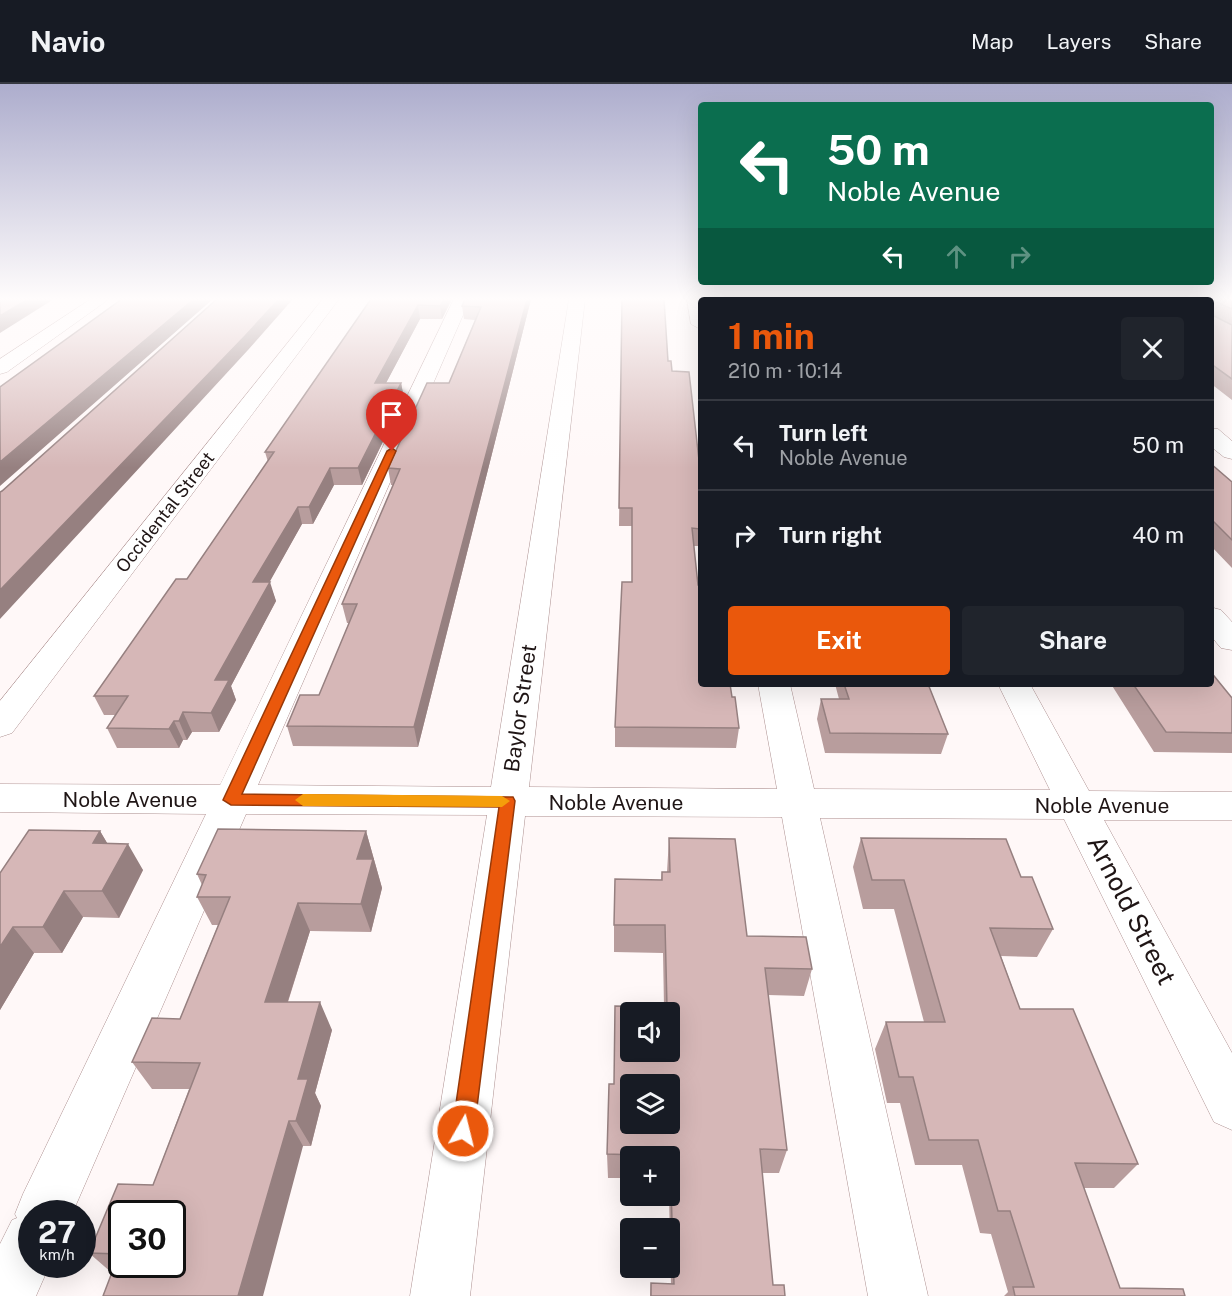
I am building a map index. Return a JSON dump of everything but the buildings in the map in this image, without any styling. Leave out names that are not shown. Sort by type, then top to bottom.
[{"type":"street","points":[[0,368],[18,356]]},
{"type":"street","name":"Occidental Street","points":[[0,725],[286,356]]},
{"type":"street","points":[[50,1200],[436,356]]},
{"type":"street","name":"Baylor Street","points":[[440,1296],[569,356]]},
{"type":"street","points":[[1214,437],[1232,452]]},
{"type":"street","points":[[1214,621],[1232,641]]},
{"type":"street","points":[[775,687],[898,1296]]},
{"type":"street","name":"Arnold Street","points":[[1016,687],[1232,1104]]},
{"type":"street","name":"Noble Avenue","points":[[0,798],[1232,806]]},
{"type":"street","points":[[6,1296],[18,1270]]},
{"type":"slow traffic","points":[[303,800],[502,801]]},
{"type":"route","points":[[392,451],[231,800],[508,801],[463,1131]]}]
